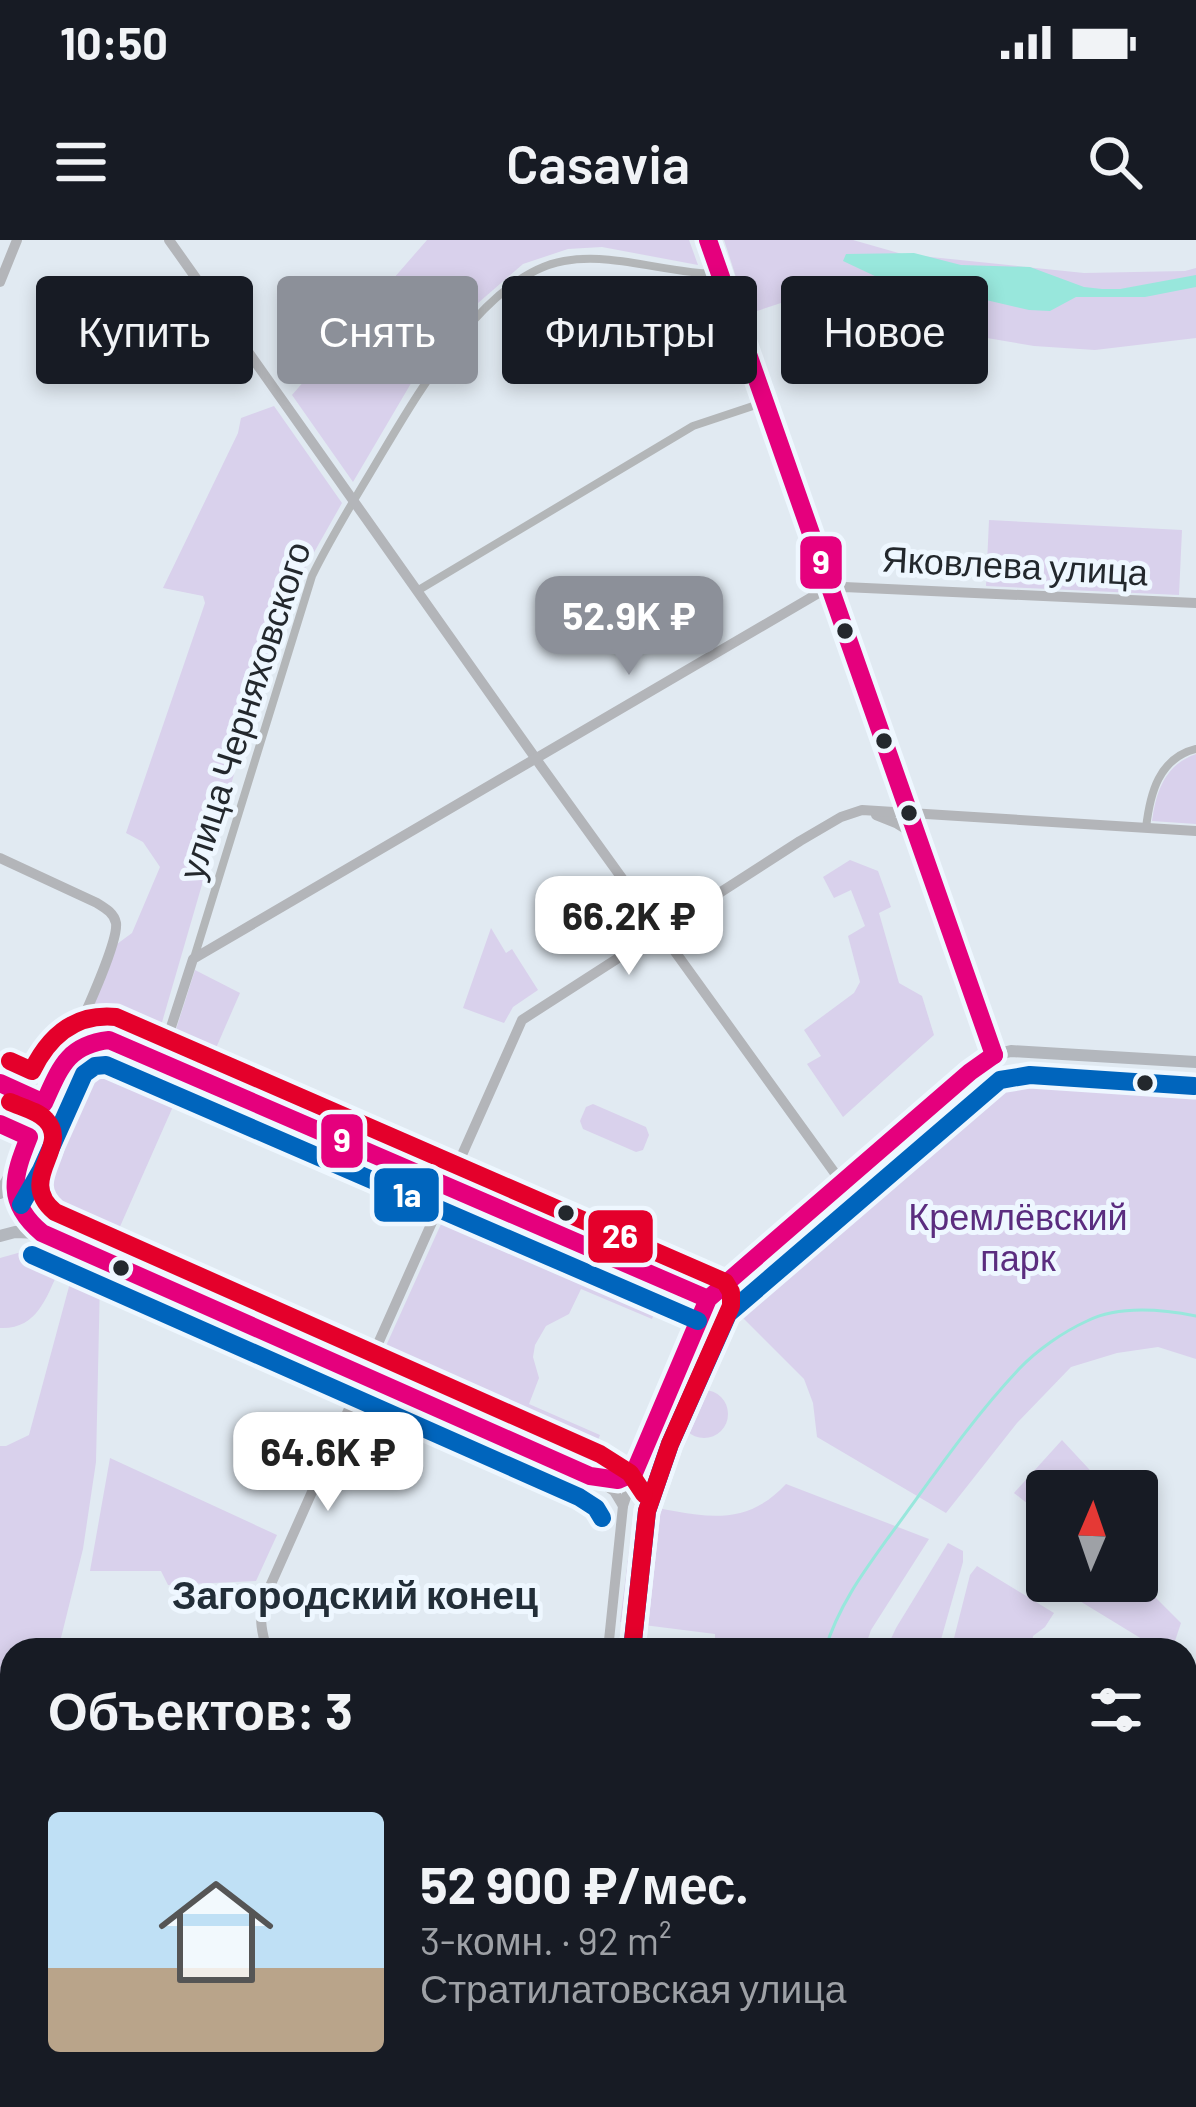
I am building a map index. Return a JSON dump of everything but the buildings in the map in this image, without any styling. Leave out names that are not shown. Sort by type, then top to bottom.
[{"type":"main road","points":[[708,240],[994,1055]]},
{"type":"main road","points":[[0,1193],[65,1058],[86,1043],[109,1040],[708,1299]]},
{"type":"main road","points":[[19,1160],[15,1200],[25,1220],[41,1233],[590,1476],[618,1480],[634,1473],[708,1299],[979,1064],[1011,1051],[1196,1063]]},
{"type":"main road","points":[[0,1236],[41,1233]]},
{"type":"street","points":[[0,282],[17,240]]},
{"type":"street","points":[[169,240],[842,1183]]},
{"type":"street","name":"улица Черняховского","points":[[160,1061],[311,576],[421,389],[488,307],[526,275],[553,263],[588,259],[720,274]]},
{"type":"street","points":[[417,591],[693,426],[765,402]]},
{"type":"street","points":[[193,959],[811,596],[831,589]]},
{"type":"street","name":"Яковлева улица","points":[[831,589],[1196,603]]},
{"type":"street","points":[[1146,828],[1160,775],[1177,756],[1196,748]]},
{"type":"street","points":[[862,810],[917,836]]},
{"type":"street","points":[[264,1638],[263,1602],[522,1020],[841,817],[862,810],[1196,831]]},
{"type":"street","points":[[0,857],[90,898],[116,924],[65,1058]]},
{"type":"street","points":[[88,1004],[91,1025],[109,1040]]},
{"type":"street","points":[[0,1083],[44,1103]]},
{"type":"street","points":[[0,1124],[29,1137]]},
{"type":"street","points":[[609,1638],[623,1506],[634,1473]]},
{"type":"street","points":[[590,1476],[614,1491],[623,1506]]},
{"type":"green space","points":[[427,240],[689,240],[698,265],[602,247],[568,249],[502,276],[502,282],[478,303],[478,276],[396,276]]},
{"type":"green space","points":[[724,240],[853,240],[902,254],[1084,273],[1196,268],[1196,338],[1095,350],[988,338],[988,276],[781,276],[781,303],[757,311],[757,276],[736,276]]},
{"type":"green space","points":[[302,384],[411,384],[353,482],[292,395]]},
{"type":"green space","points":[[274,406],[342,503],[282,609],[156,1043],[108,1025],[93,1007],[117,944],[132,933],[160,867],[143,842],[126,833],[205,603],[203,596],[163,588],[241,418]]},
{"type":"green space","points":[[989,520],[1182,530],[1179,595],[986,586]]},
{"type":"green space","points":[[1196,754],[1196,824],[1152,821],[1164,780]]},
{"type":"green space","points":[[850,860],[878,871],[891,907],[879,913],[899,983],[922,996],[934,1035],[843,1117],[807,1064],[821,1056],[804,1030],[854,993],[860,982],[848,936],[865,926],[851,890],[834,898],[823,877]]},
{"type":"green space","points":[[491,928],[506,953],[512,949],[538,990],[513,1007],[504,1023],[463,1008]]},
{"type":"green space","points":[[195,970],[240,993],[209,1064],[170,1048]]},
{"type":"green space","points":[[110,1045],[186,1077],[107,1256],[45,1227],[26,1204],[23,1188],[25,1168],[71,1060],[87,1049]]},
{"type":"green space","name":"Кремлёвский парк","points":[[1034,1067],[1196,1078],[1196,1359],[1158,1347],[1071,1367],[1017,1423],[946,1513],[817,1437],[804,1379],[730,1305],[733,1297],[973,1085],[991,1092],[1008,1091],[1023,1083]]},
{"type":"green space","points":[[593,1104],[646,1127],[649,1135],[643,1150],[636,1152],[583,1129],[580,1121],[586,1107]]},
{"type":"green space","points":[[451,1202],[662,1294],[652,1319],[581,1289],[569,1314],[546,1326],[535,1345],[539,1378],[529,1404],[600,1435],[589,1462],[376,1368]]},
{"type":"green space","points":[[25,1251],[62,1263],[33,1316],[0,1328],[0,1258]]},
{"type":"green space","points":[[74,1268],[100,1280],[96,1462],[83,1549],[61,1638],[0,1638],[0,1446],[29,1435]]},
{"type":"green space","points":[[704,1390],[721,1397],[728,1414],[721,1431],[704,1438],[687,1431],[680,1414],[687,1397]]},
{"type":"green space","points":[[1062,1440],[1090,1470],[1035,1470]]},
{"type":"green space","points":[[110,1458],[277,1535],[256,1581],[168,1585],[161,1571],[90,1571]]},
{"type":"green space","points":[[1026,1480],[1026,1502],[1014,1493]]},
{"type":"green space","points":[[786,1484],[929,1539],[868,1638],[715,1638],[715,1634],[620,1622],[635,1504],[715,1516],[752,1509]]},
{"type":"green space","points":[[948,1543],[963,1551],[941,1638],[891,1638]]},
{"type":"green space","points":[[977,1566],[1026,1596],[1026,1602],[1036,1602],[1054,1613],[1033,1638],[954,1638],[970,1575]]},
{"type":"green space","points":[[1158,1600],[1181,1623],[1176,1638],[1140,1638],[1081,1602]]},
{"type":"shaded area","points":[[914,253],[961,265],[1030,267],[1102,289],[1196,275],[1196,287],[1145,297],[1076,297],[1050,311],[1029,310],[988,300],[988,276],[875,276],[843,261],[846,254]]},
{"type":"waterway","points":[[829,1638],[869,1565],[967,1430],[1026,1362],[1078,1325],[1113,1312],[1196,1316]]},
{"type":"transit line","name":"9","points":[[708,240],[994,1055]]},
{"type":"transit line","name":"26","points":[[10,1061],[32,1071],[65,1029],[88,1019],[116,1017],[725,1282],[731,1306],[670,1444],[647,1511],[633,1638]]},
{"type":"transit line","name":"9","points":[[0,1083],[44,1103],[74,1053],[109,1040],[708,1299]]},
{"type":"transit line","name":"9","points":[[0,1124],[29,1137],[16,1177],[17,1200],[42,1233],[590,1476],[618,1480],[634,1473],[708,1299],[994,1055]]},
{"type":"transit line","name":"1a","points":[[21,1205],[84,1074],[106,1065],[698,1321]]},
{"type":"transit line","name":"1a","points":[[633,1638],[647,1511],[670,1444],[728,1314],[1000,1080],[1030,1075],[1194,1086]]},
{"type":"transit line","name":"26","points":[[10,1102],[39,1114],[52,1130],[40,1188],[55,1212],[600,1454],[630,1473],[644,1494]]},
{"type":"transit line","name":"1a","points":[[32,1255],[579,1497],[602,1518]]},
{"type":"district","name":"Загородский конец","points":[[355,1593]]}]
